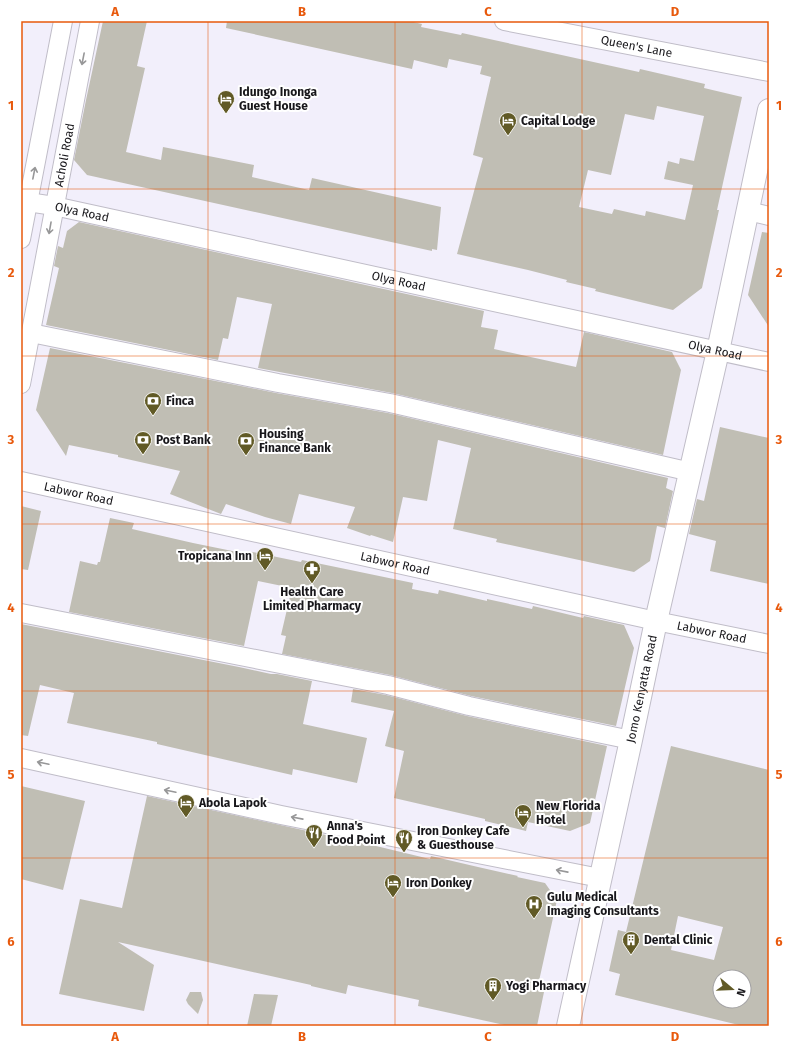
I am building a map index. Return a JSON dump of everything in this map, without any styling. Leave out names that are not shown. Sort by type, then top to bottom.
[{"type":"main road","name":"Jomo Kenyatta Road","points":[[568,1026],[656,621],[718,352],[769,110]]},
{"type":"street","points":[[21,238],[63,21]]},
{"type":"street","name":"Acholi Road","points":[[21,384],[90,21]]},
{"type":"street","name":"Queen's Lane","points":[[504,21],[769,72]]},
{"type":"street","name":"Olya Road","points":[[28,202],[54,206],[769,362]]},
{"type":"street","points":[[748,211],[769,216]]},
{"type":"street","points":[[31,333],[278,383],[390,403],[691,472]]},
{"type":"street","name":"Labwor Road","points":[[21,480],[656,621],[769,644]]},
{"type":"street","points":[[21,612],[388,685],[469,706],[631,740]]},
{"type":"street","points":[[21,758],[281,815],[600,878]]},
{"type":"building","points":[[103,21],[147,21],[137,66],[145,68],[126,152],[161,160],[163,147],[254,165],[252,177],[309,190],[312,178],[441,207],[437,250],[432,249],[432,251],[87,175],[74,160]]},
{"type":"building","points":[[227,21],[409,21],[422,24],[421,27],[461,35],[462,33],[639,72],[640,69],[705,84],[704,88],[742,97],[717,210],[719,210],[702,288],[673,310],[595,291],[596,289],[566,282],[567,280],[457,254],[483,158],[473,155],[491,77],[480,74],[482,66],[449,59],[447,68],[414,60],[412,69],[226,28]],"holes":[[[657,106],[704,116],[694,161],[680,158],[679,164],[668,161],[664,179],[693,185],[685,220],[646,211],[645,216],[614,209],[612,214],[579,207],[588,170],[611,175],[625,114],[654,120]]]},
{"type":"building","points":[[79,222],[484,311],[481,327],[498,330],[494,349],[576,367],[584,332],[672,352],[681,370],[663,455],[392,393],[258,368],[272,304],[237,297],[228,339],[223,338],[218,360],[46,325],[59,268],[54,266],[58,246],[63,248],[67,231]]},
{"type":"building","points":[[762,232],[769,233],[769,327],[748,295]]},
{"type":"building","points":[[50,348],[276,393],[388,413],[668,478],[666,488],[673,491],[665,528],[657,526],[650,561],[634,572],[496,542],[497,539],[453,529],[471,448],[438,440],[427,501],[403,497],[393,542],[347,528],[355,507],[299,494],[291,524],[226,504],[221,514],[170,494],[180,471],[118,457],[118,455],[69,445],[66,456],[36,410]]},
{"type":"building","points":[[720,427],[769,438],[769,584],[710,571],[716,541],[689,534],[697,499],[704,501]]},
{"type":"building","points":[[21,506],[41,511],[28,570],[21,569]]},
{"type":"building","points":[[110,518],[134,523],[132,529],[193,543],[247,554],[248,551],[301,562],[302,560],[413,583],[412,589],[438,594],[439,590],[487,601],[487,599],[532,609],[533,606],[583,618],[584,616],[624,625],[634,648],[616,726],[471,696],[390,675],[282,654],[286,636],[281,635],[292,588],[258,581],[244,646],[69,612],[80,561],[97,565],[98,562],[100,562]]},
{"type":"building","points":[[21,624],[312,681],[303,724],[367,738],[357,783],[293,769],[292,775],[157,744],[157,742],[67,723],[74,693],[40,685],[28,736],[21,735]]},
{"type":"building","points":[[353,689],[386,695],[467,716],[607,746],[590,823],[570,831],[528,822],[526,831],[485,821],[485,819],[394,798],[404,751],[385,746],[394,711],[351,702]]},
{"type":"building","points":[[671,746],[769,770],[769,1026],[743,1026],[615,995],[620,974],[609,971],[618,930],[626,932]],"holes":[[[678,916],[723,927],[714,960],[671,950]]]},
{"type":"building","points":[[21,786],[85,801],[63,890],[21,879]]},
{"type":"building","points":[[147,796],[430,859],[431,856],[545,883],[557,900],[537,990],[544,992],[537,1026],[509,1026],[418,1006],[419,1000],[348,985],[346,994],[118,942],[154,965],[144,1011],[59,994],[80,899],[122,908]]},
{"type":"building","points":[[190,992],[201,992],[203,1000],[198,1014],[186,1000]]},
{"type":"building","points":[[254,994],[278,995],[271,1026],[247,1026]]},
{"type":"place","name":"Idungo Inonga Guest House","points":[[226,114]]},
{"type":"place","name":"Capital Lodge","points":[[508,136]]},
{"type":"place","name":"Finca","points":[[153,416]]},
{"type":"place","name":"Post Bank","points":[[143,455]]},
{"type":"place","name":"Housing Finance Bank","points":[[246,456]]},
{"type":"place","name":"Tropicana Inn","points":[[265,571]]},
{"type":"place","name":"Health Care Limited Pharmacy","points":[[312,584]]},
{"type":"place","name":"Abola Lapok","points":[[186,818]]},
{"type":"place","name":"New Florida Hotel","points":[[523,828]]},
{"type":"place","name":"Anna's Food Point","points":[[314,848]]},
{"type":"place","name":"Iron Donkey Cafe & Guesthouse","points":[[404,853]]},
{"type":"place","name":"Iron Donkey","points":[[393,898]]},
{"type":"place","name":"Gulu Medical Imaging Consultants","points":[[534,919]]},
{"type":"place","name":"Dental Clinic","points":[[631,955]]},
{"type":"place","name":"Yogi Pharmacy","points":[[493,1001]]}]
